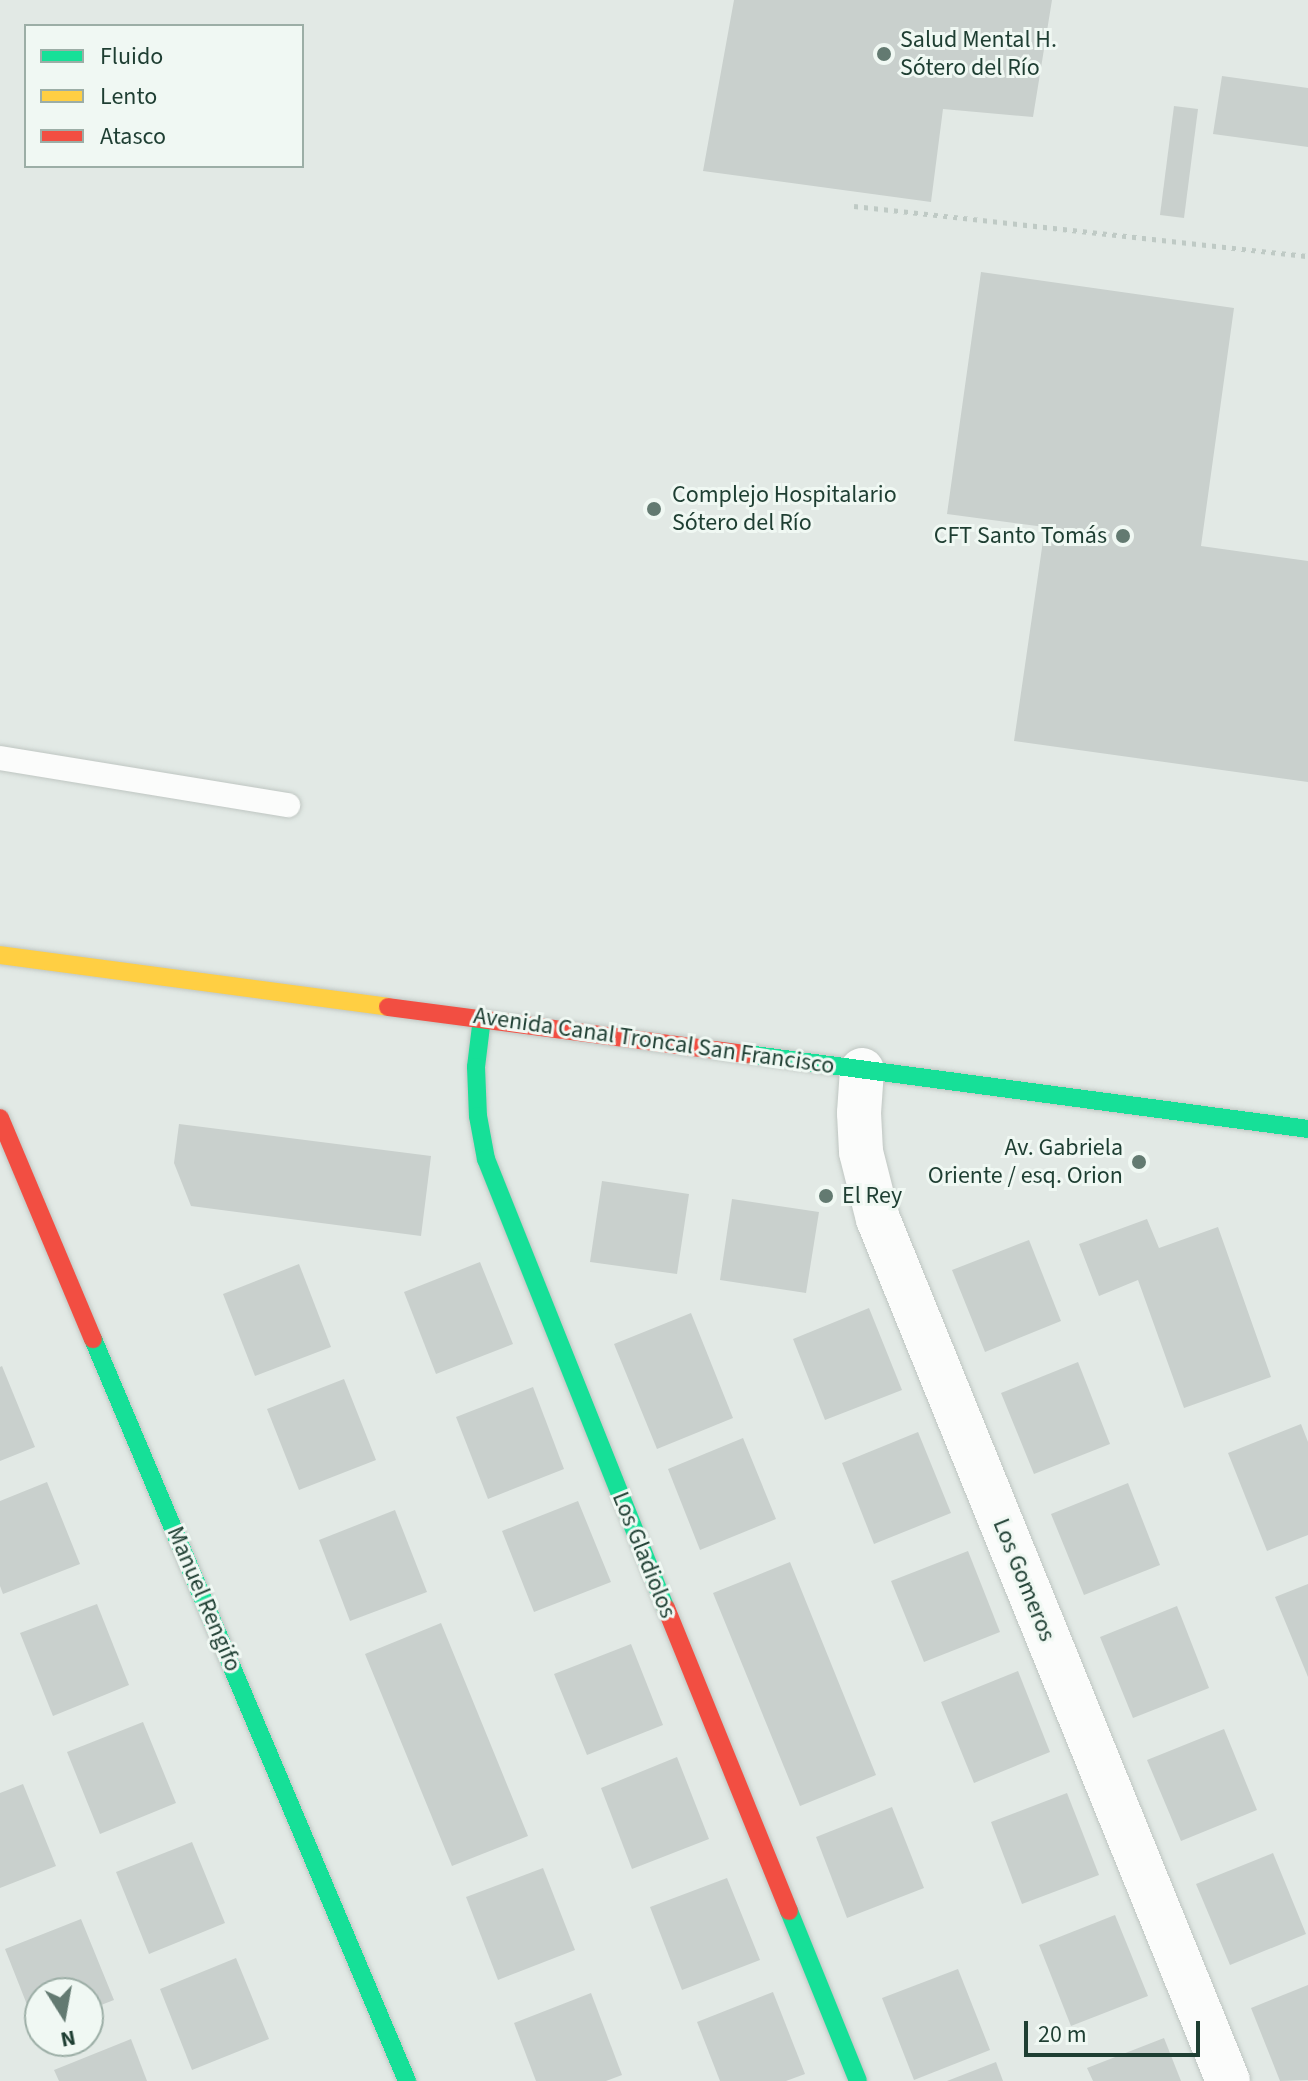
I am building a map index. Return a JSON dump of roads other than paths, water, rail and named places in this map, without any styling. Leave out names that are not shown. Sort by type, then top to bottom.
[{"type":"street","name":"Avenida Canal Troncal San Francisco","points":[[0,955],[1308,1129]]},
{"type":"street","name":"Los Gladiolos","points":[[482,1018],[476,1067],[478,1116],[486,1159],[500,1200],[858,2081]]},
{"type":"street","name":"Los Gomeros","points":[[862,1070],[859,1113],[861,1152],[878,1219],[1228,2081]]},
{"type":"street","name":"Manuel Rengifo","points":[[0,1118],[407,2081]]},
{"type":"lane","points":[[0,758],[288,805]]},
{"type":"place","name":"Salud Mental H. Sótero del Río","points":[[884,54]]},
{"type":"place","name":"Complejo Hospitalario Sótero del Río","points":[[654,509]]},
{"type":"place","name":"CFT Santo Tomás","points":[[1123,536]]},
{"type":"place","name":"Av. Gabriela Oriente / esq. Orion","points":[[1139,1162]]},
{"type":"place","name":"El Rey","points":[[826,1196]]}]
